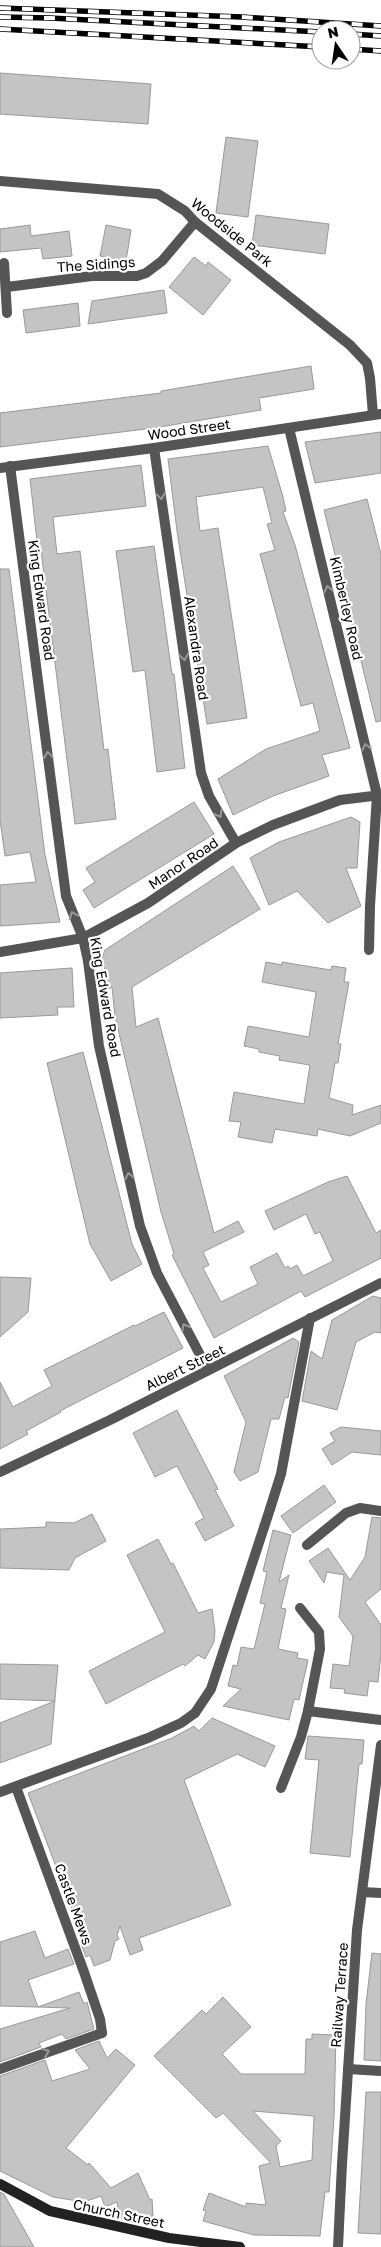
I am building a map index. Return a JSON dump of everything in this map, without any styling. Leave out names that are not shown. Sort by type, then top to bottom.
[{"type":"main road","name":"Church Street","points":[[0,2184],[40,2207],[59,2214],[169,2238],[240,2247]]},
{"type":"street","name":"Woodside Park","points":[[0,181],[158,194],[185,211],[194,222],[350,345],[367,363],[377,415]]},
{"type":"street","name":"The Sidings","points":[[7,287],[92,276],[137,276],[146,273],[162,261],[194,222]]},
{"type":"street","points":[[4,263],[7,287],[7,313]]},
{"type":"street","name":"Wood Street","points":[[5,467],[154,448],[377,415]]},
{"type":"street","name":"Kimberley Road","points":[[289,428],[379,795],[370,906],[369,950]]},
{"type":"street","name":"Alexandra Road","points":[[154,448],[201,773],[209,796],[236,844]]},
{"type":"street","name":"King Edward Road","points":[[5,467],[66,896],[82,938],[88,961],[99,1046],[140,1226],[157,1273],[208,1370]]},
{"type":"street","name":"Manor Road","points":[[0,952],[82,938],[148,903],[236,844],[273,825],[331,803],[379,795]]},
{"type":"street","name":"Albert Street","points":[[0,1472],[381,1283]]},
{"type":"street","points":[[0,1792],[148,1738],[181,1723],[195,1713],[211,1688],[281,1474],[310,1318]]},
{"type":"street","points":[[307,1544],[346,1513],[360,1508],[381,1511]]},
{"type":"street","points":[[281,1788],[301,1737],[320,1649],[319,1632],[300,1608]]},
{"type":"street","points":[[308,1711],[381,1720]]},
{"type":"street","name":"Railway Terrace","points":[[338,2247],[348,2068],[362,1892],[381,1746]]},
{"type":"street","name":"Castle Mews","points":[[0,2069],[102,2032],[100,2018],[16,1786]]},
{"type":"street","points":[[362,1892],[381,1893]]},
{"type":"street","points":[[348,2068],[381,2071]]},
{"type":"building","points":[[0,73],[151,84],[148,124],[0,114]]},
{"type":"building","points":[[226,137],[258,141],[248,217],[216,213]]},
{"type":"building","points":[[256,215],[329,224],[325,254],[252,245]]},
{"type":"building","points":[[30,225],[31,236],[69,231],[72,256],[43,259],[41,248],[0,252],[0,229]]},
{"type":"building","points":[[106,225],[131,230],[126,261],[100,256]]},
{"type":"building","points":[[194,257],[206,266],[208,262],[231,280],[203,315],[169,287]]},
{"type":"building","points":[[164,290],[167,313],[88,324],[92,301]]},
{"type":"building","points":[[78,303],[80,326],[26,333],[23,310]]},
{"type":"building","points":[[311,366],[314,389],[259,398],[261,410],[154,428],[0,447],[0,413],[161,393],[161,391]]},
{"type":"building","points":[[381,432],[381,473],[315,483],[305,442]]},
{"type":"building","points":[[268,446],[283,497],[286,511],[283,512],[295,545],[350,748],[322,755],[329,776],[273,796],[233,815],[218,779],[266,749],[320,731],[313,703],[301,706],[260,554],[275,550],[267,524],[272,523],[263,487],[196,497],[200,531],[218,528],[247,718],[207,724],[177,531],[168,459]]},
{"type":"building","points":[[141,465],[146,506],[53,517],[57,554],[80,551],[104,750],[108,749],[116,819],[75,824],[41,550],[38,550],[30,479]]},
{"type":"building","points":[[367,499],[381,554],[381,721],[376,722],[324,510]]},
{"type":"building","points":[[154,546],[172,674],[174,674],[185,768],[157,772],[145,670],[133,672],[116,551]]},
{"type":"building","points":[[0,569],[9,569],[45,855],[60,922],[0,926],[0,885],[36,882],[30,852],[5,856],[0,820]]},
{"type":"building","points":[[194,802],[214,834],[94,908],[83,890],[95,882],[86,868]]},
{"type":"building","points":[[351,817],[360,822],[357,868],[346,868],[361,906],[328,923],[297,891],[269,905],[250,858],[279,842]]},
{"type":"building","points":[[233,866],[260,909],[132,987],[136,1027],[158,1018],[214,1233],[238,1221],[244,1232],[203,1252],[209,1265],[203,1268],[221,1302],[258,1284],[250,1267],[277,1253],[285,1268],[288,1266],[290,1269],[297,1265],[303,1276],[333,1261],[320,1232],[315,1234],[306,1214],[274,1230],[265,1211],[328,1182],[347,1176],[376,1233],[381,1230],[381,1258],[305,1297],[301,1291],[214,1338],[172,1255],[174,1254],[161,1212],[115,1016],[112,987],[109,989],[102,958],[105,950]]},
{"type":"building","points":[[266,962],[282,965],[282,962],[331,970],[332,966],[346,968],[344,982],[349,982],[338,1044],[341,1044],[338,1063],[335,1063],[329,1098],[353,1105],[352,1115],[381,1105],[381,1123],[350,1136],[318,1129],[317,1136],[275,1129],[272,1143],[238,1137],[241,1122],[229,1121],[234,1092],[304,1104],[310,1065],[279,1060],[280,1056],[259,1052],[259,1049],[244,1046],[248,1026],[309,1037],[316,992],[262,982]]},
{"type":"building","points":[[72,968],[74,1007],[57,1007],[58,1015],[0,1018],[0,973]]},
{"type":"building","points":[[83,1052],[132,1244],[142,1264],[111,1281],[90,1244],[47,1063]]},
{"type":"building","points":[[0,1277],[31,1278],[28,1312],[0,1337]]},
{"type":"building","points":[[373,1296],[381,1298],[381,1333],[375,1332],[356,1342],[337,1410],[302,1401],[311,1351],[322,1359],[332,1320]]},
{"type":"building","points":[[164,1312],[183,1348],[60,1411],[26,1431],[28,1434],[0,1449],[0,1382],[13,1407],[52,1386],[44,1370]]},
{"type":"building","points":[[293,1338],[299,1342],[288,1398],[285,1397],[279,1419],[271,1419],[258,1472],[240,1481],[234,1472],[246,1422],[224,1376]]},
{"type":"building","points":[[177,1410],[218,1489],[215,1490],[234,1526],[205,1541],[195,1523],[204,1518],[177,1466],[155,1477],[133,1433]]},
{"type":"building","points":[[341,1427],[381,1431],[381,1455],[352,1452],[332,1465],[322,1449],[335,1441],[330,1433]]},
{"type":"building","points":[[324,1485],[336,1502],[293,1533],[281,1516]]},
{"type":"building","points":[[92,1514],[106,1541],[75,1558],[69,1570],[0,1568],[0,1529],[46,1527],[46,1522],[74,1523]]},
{"type":"building","points":[[372,1517],[381,1518],[381,1589],[365,1602],[381,1625],[381,1654],[378,1682],[369,1681],[367,1696],[344,1693],[345,1689],[330,1688],[333,1664],[349,1666],[353,1636],[339,1617],[344,1575],[327,1572],[324,1583],[309,1561],[328,1548],[350,1580],[365,1557]]},
{"type":"building","points":[[273,1530],[291,1535],[279,1582],[289,1575],[281,1608],[286,1609],[278,1649],[298,1653],[297,1658],[308,1660],[299,1700],[294,1699],[289,1720],[223,1706],[241,1689],[228,1686],[233,1665],[237,1666],[241,1647],[254,1649],[265,1604],[260,1603],[267,1572],[263,1571]]},
{"type":"building","points":[[158,1539],[171,1564],[173,1563],[198,1613],[212,1609],[215,1631],[214,1642],[205,1659],[198,1655],[185,1666],[183,1664],[106,1704],[89,1671],[165,1632],[127,1555]]},
{"type":"building","points":[[0,1664],[58,1665],[55,1701],[0,1699]]},
{"type":"building","points":[[55,1701],[51,1744],[0,1763],[0,1723]]},
{"type":"building","points":[[212,1718],[275,1746],[265,1767],[237,1754],[184,1780],[231,1905],[139,1938],[143,1950],[130,1955],[120,1926],[117,1935],[119,1939],[115,1941],[110,1960],[94,1966],[90,1955],[86,1957],[81,1944],[85,1943],[28,1793],[172,1738],[194,1726],[199,1731]]},
{"type":"building","points":[[308,1736],[364,1740],[362,1764],[359,1764],[350,1857],[310,1853],[319,1760],[305,1759]]},
{"type":"building","points":[[35,1931],[45,1958],[68,1949],[74,1964],[28,1980],[38,2007],[0,2006],[0,1942]]},
{"type":"building","points":[[372,1953],[381,1954],[381,2061],[364,2060],[366,2004]]},
{"type":"building","points":[[79,1992],[84,2004],[87,2002],[94,2029],[66,2039],[62,2034],[39,2043],[41,2047],[0,2062],[0,2029],[70,2008],[38,2007]]},
{"type":"building","points":[[223,1997],[251,2027],[222,2054],[241,2074],[305,2074],[306,2039],[312,2039],[312,2034],[336,2035],[334,2117],[329,2192],[325,2192],[320,2236],[254,2235],[203,2221],[206,2211],[203,2210],[209,2193],[246,2207],[246,2203],[266,2205],[259,2166],[271,2163],[223,2113],[216,2118],[154,2056],[202,2010],[206,2014]],"holes":[[[253,2111],[314,2116],[312,2160],[280,2167],[276,2146],[281,2141]]]},
{"type":"building","points":[[99,2041],[107,2058],[116,2049],[135,2065],[66,2148],[88,2165],[89,2163],[111,2188],[138,2173],[150,2200],[152,2199],[153,2216],[119,2218],[117,2202],[105,2207],[101,2196],[84,2202],[53,2197],[0,2171],[0,2076],[45,2060],[52,2081],[90,2069],[75,2050]]},
{"type":"building","points":[[366,2092],[381,2092],[381,2234],[358,2233]]},
{"type":"building","points":[[0,2192],[4,2194],[34,2247],[0,2247]]},
{"type":"railway","points":[[0,8],[242,17],[381,26]]},
{"type":"railway","points":[[0,17],[311,31]]},
{"type":"railway","points":[[0,29],[311,46]]},
{"type":"railway","points":[[361,35],[381,36]]},
{"type":"railway","points":[[361,50],[381,51]]}]
